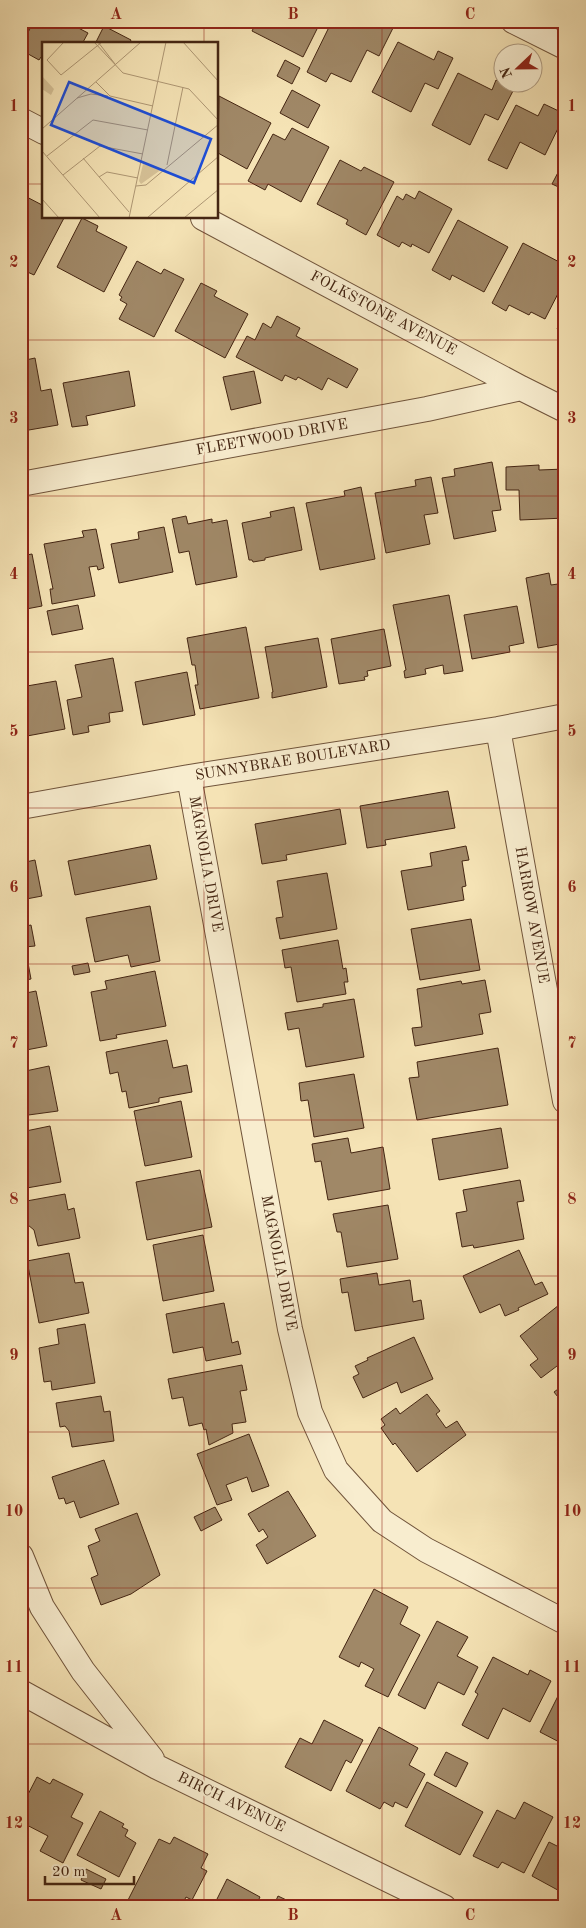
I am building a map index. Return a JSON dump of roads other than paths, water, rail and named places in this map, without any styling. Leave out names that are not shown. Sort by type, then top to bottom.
[{"type":"street","points":[[514,21],[565,47]]},
{"type":"street","points":[[21,120],[42,131]]},
{"type":"street","name":"FOLKSTONE AVENUE","points":[[205,219],[565,410]]},
{"type":"street","name":"FLEETWOOD DRIVE","points":[[21,484],[427,409],[521,388]]},
{"type":"street","name":"SUNNYBRAE BOULEVARD","points":[[21,807],[190,777],[498,729],[565,716]]},
{"type":"street","name":"HARROW AVENUE","points":[[498,729],[565,1101]]},
{"type":"street","name":"MAGNOLIA DRIVE","points":[[190,777],[290,1330],[310,1412],[336,1470],[382,1520],[426,1550],[565,1622]]},
{"type":"street","points":[[21,1556],[42,1607],[82,1671],[157,1767]]},
{"type":"street","name":"BIRCH AVENUE","points":[[21,1692],[157,1767],[444,1907]]}]
